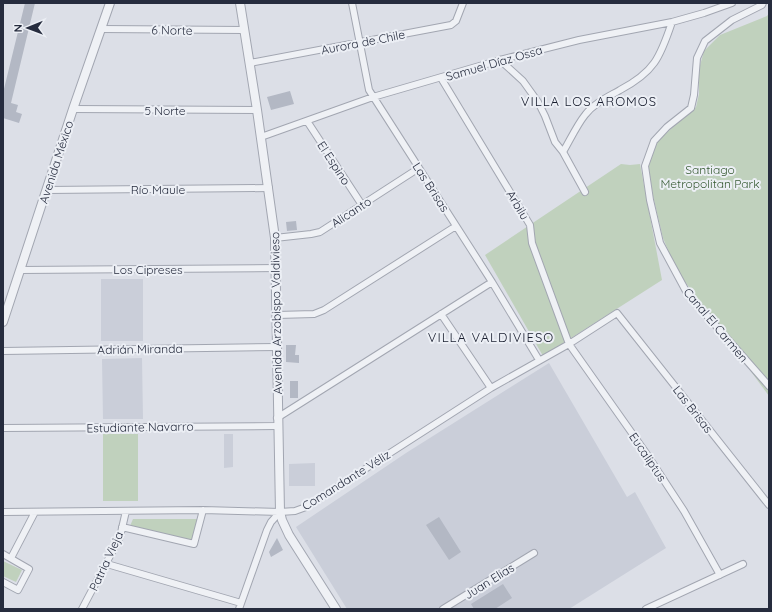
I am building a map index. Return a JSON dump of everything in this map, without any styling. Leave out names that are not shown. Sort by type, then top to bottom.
[{"type":"street","name":"Avenida México","points":[[3,322],[110,3]]},
{"type":"street","name":"Avenida Arzobispo Valdivieso","points":[[240,3],[269,188],[275,238],[278,347],[277,422],[280,512],[289,535],[336,609]]},
{"type":"street","name":"Las Brisas","points":[[352,3],[368,90],[492,282],[539,360]]},
{"type":"street","name":"Aurora de Chile","points":[[250,63],[452,24],[457,19],[462,3]]},
{"type":"street","name":"Samuel Díaz Ossa","points":[[261,137],[373,97],[500,60],[579,40],[672,22],[732,3]]},
{"type":"street","name":"Canal El Carmen","points":[[763,3],[762,5],[732,20],[705,41],[697,58],[694,95],[691,108],[667,127],[654,141],[645,166],[650,200],[660,243],[687,293],[769,386]]},
{"type":"street","points":[[563,152],[585,114],[599,101],[639,80],[649,71],[659,56],[672,22]]},
{"type":"street","name":"6 Norte","points":[[101,29],[244,30]]},
{"type":"street","points":[[500,60],[523,81],[538,102],[555,142],[563,152],[585,192]]},
{"type":"street","name":"Arbilu","points":[[441,78],[530,225],[532,242],[568,344]]},
{"type":"street","name":"5 Norte","points":[[73,110],[257,110]]},
{"type":"street","name":"El Espino","points":[[307,121],[362,205]]},
{"type":"street","name":"Alicanto","points":[[275,238],[320,232],[419,168]]},
{"type":"street","name":"Río Maule","points":[[47,190],[269,188]]},
{"type":"street","points":[[277,315],[314,314],[324,310],[456,226]]},
{"type":"street","name":"Los Cipreses","points":[[20,270],[276,268]]},
{"type":"street","points":[[277,422],[492,282]]},
{"type":"street","name":"Las Brisas","points":[[617,313],[769,505]]},
{"type":"street","name":"Comandante Véliz","points":[[3,512],[203,510],[295,511],[306,507],[491,388],[568,344],[617,313]]},
{"type":"street","points":[[441,314],[491,388]]},
{"type":"street","name":"Eucaliptus","points":[[568,344],[646,453],[684,511],[720,575]]},
{"type":"street","name":"Adrián Miranda","points":[[3,350],[278,347]]},
{"type":"street","name":"Estudiante Navarro","points":[[3,428],[277,422]]},
{"type":"street","points":[[122,527],[194,544],[203,510]]},
{"type":"street","name":"Patria Vieja","points":[[84,609],[120,537],[126,511]]},
{"type":"street","points":[[11,558],[35,512]]},
{"type":"street","points":[[107,564],[240,606],[267,530],[271,522],[280,512]]},
{"type":"street","name":"Juan Elias","points":[[444,609],[534,553]]},
{"type":"street","points":[[3,554],[29,569],[18,590],[3,582]]},
{"type":"street","points":[[646,609],[743,564]]},
{"type":"shaded area","points":[[101,279],[143,279],[143,341],[101,341]]},
{"type":"shaded area","points":[[142,358],[143,419],[103,419],[102,359]]},
{"type":"shaded area","points":[[549,363],[627,497],[635,492],[666,548],[569,609],[347,609],[296,527],[406,453]]},
{"type":"shaded area","points":[[224,434],[233,434],[233,467],[224,468]]},
{"type":"shaded area","points":[[315,463],[315,486],[289,486],[289,464]]},
{"type":"green space","name":"Santiago Metropolitan Park","points":[[769,13],[769,396],[680,275],[672,260],[663,238],[653,196],[648,164],[656,142],[696,107],[699,94],[699,69],[704,51],[720,35],[767,16]]},
{"type":"green space","points":[[621,164],[640,164],[662,280],[543,356],[485,255]]},
{"type":"green space","points":[[103,434],[138,434],[138,501],[103,501]]},
{"type":"green space","points":[[133,519],[199,519],[192,541],[130,526]]},
{"type":"green space","points":[[3,561],[22,570],[16,582],[3,576]]},
{"type":"building","points":[[25,3],[35,3],[11,103],[18,105],[16,112],[22,114],[19,123],[3,118],[3,93]]},
{"type":"building","points":[[290,91],[294,104],[271,110],[267,97]]},
{"type":"building","points":[[296,221],[297,230],[287,231],[286,222]]},
{"type":"building","points":[[286,345],[296,345],[295,355],[299,355],[299,363],[286,362]]},
{"type":"building","points":[[290,381],[298,381],[298,398],[290,398]]},
{"type":"building","points":[[439,517],[461,552],[449,560],[426,525]]},
{"type":"building","points":[[277,538],[283,550],[271,557],[269,552]]},
{"type":"building","points":[[503,584],[512,598],[495,609],[474,609],[471,604]]},
{"type":"district","name":"VILLA LOS AROMOS","points":[[589,101]]},
{"type":"district","name":"VILLA VALDIVIESO","points":[[491,337]]}]
